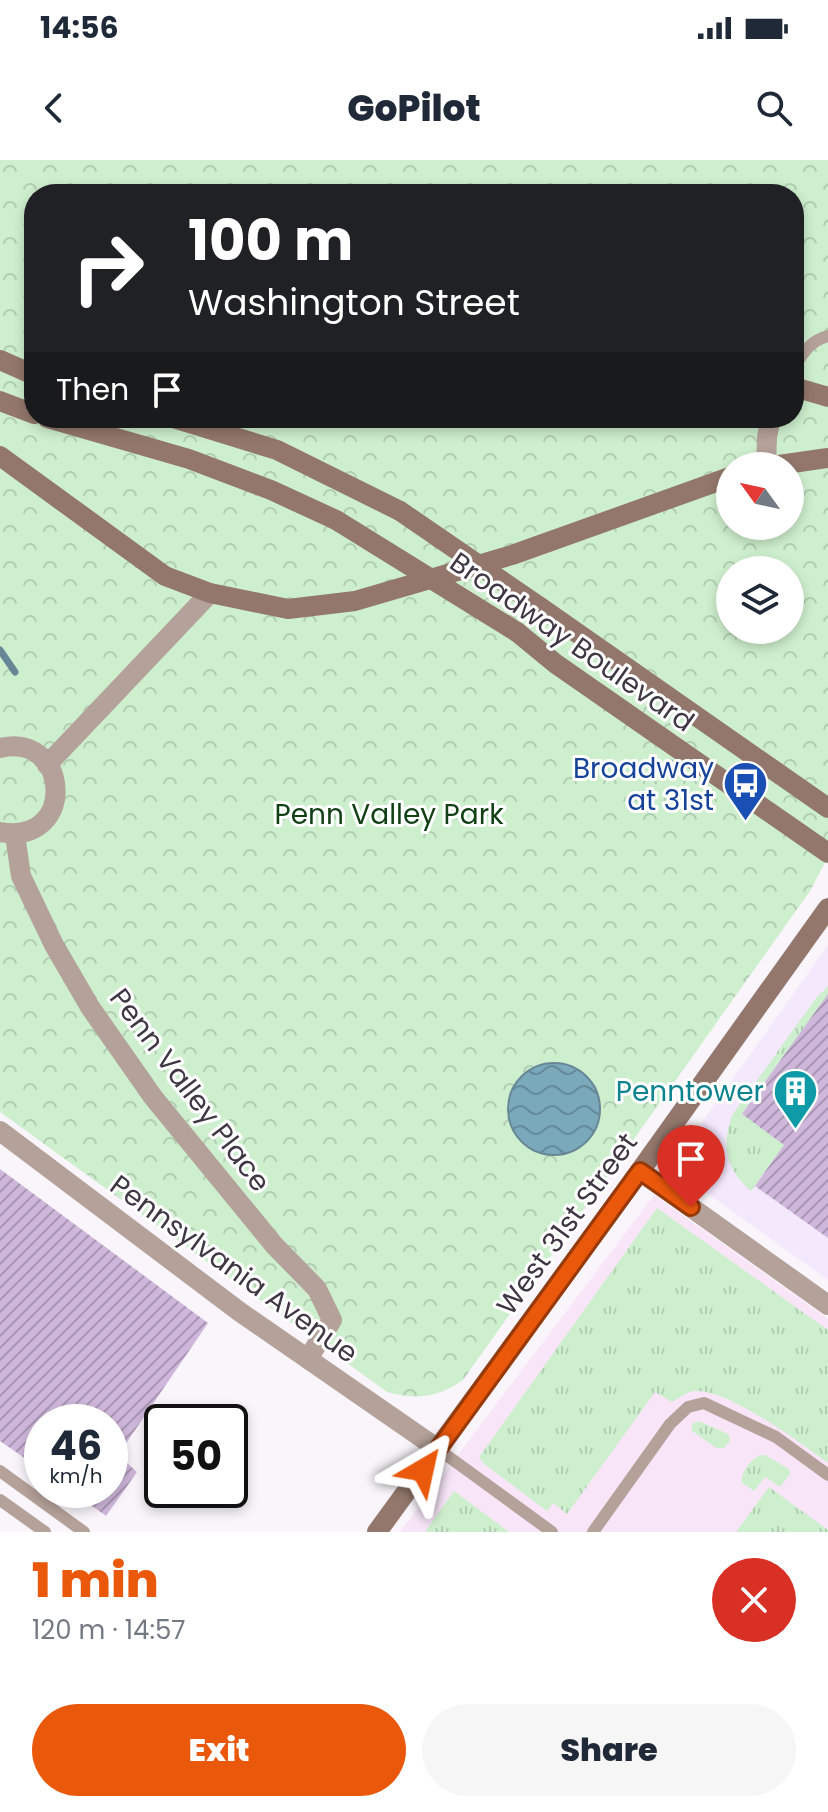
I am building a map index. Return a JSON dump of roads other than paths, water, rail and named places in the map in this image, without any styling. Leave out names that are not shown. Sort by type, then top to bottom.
[{"type":"main road","points":[[0,360],[24,371]]},
{"type":"main road","points":[[804,390],[828,397]]},
{"type":"main road","points":[[0,401],[24,410]]},
{"type":"main road","name":"Broadway Boulevard","points":[[82,428],[189,459],[271,490],[336,520],[517,632],[556,664],[828,853]]},
{"type":"main road","name":"Broadway Boulevard","points":[[206,428],[277,450],[400,511],[828,808]]},
{"type":"main road","points":[[0,456],[165,576],[210,593],[288,609],[355,601],[512,555],[716,482]]},
{"type":"main road","points":[[804,461],[828,458]]},
{"type":"main road","name":"West 31st Street","points":[[377,1532],[828,908]]},
{"type":"street","points":[[768,452],[769,428]]},
{"type":"street","points":[[47,765],[210,593]]},
{"type":"street","points":[[0,748],[23,746],[39,754],[54,774],[57,790],[53,807],[44,822],[29,832],[8,833]]},
{"type":"street","name":"Penn Valley Place","points":[[8,833],[21,876],[54,945],[90,1007],[153,1097],[274,1245],[317,1289],[332,1320],[308,1359]]},
{"type":"street","name":"Pennsylvania Avenue","points":[[0,1131],[240,1312],[438,1449]]},
{"type":"street","points":[[640,1171],[828,1305]]},
{"type":"lane","points":[[804,354],[817,339],[828,336]]},
{"type":"lane","points":[[593,1532],[670,1424],[688,1407],[704,1403],[776,1437],[828,1475]]},
{"type":"lane","points":[[438,1449],[552,1532]]},
{"type":"lane","points":[[0,1471],[84,1532]]},
{"type":"lane","points":[[0,1500],[45,1532]]},
{"type":"water","points":[[554,1063],[572,1067],[586,1077],[596,1091],[600,1109],[596,1127],[586,1141],[572,1151],[554,1155],[536,1151],[522,1141],[512,1127],[508,1109],[512,1091],[522,1077],[536,1067]]},
{"type":"waterway","points":[[0,650],[15,672]]},
{"type":"place","name":"Broadway at 31st","points":[[745,823]]},
{"type":"place","name":"Penntower","points":[[795,1130]]},
{"type":"park label","name":"Penn Valley Park","points":[[389,814]]}]
